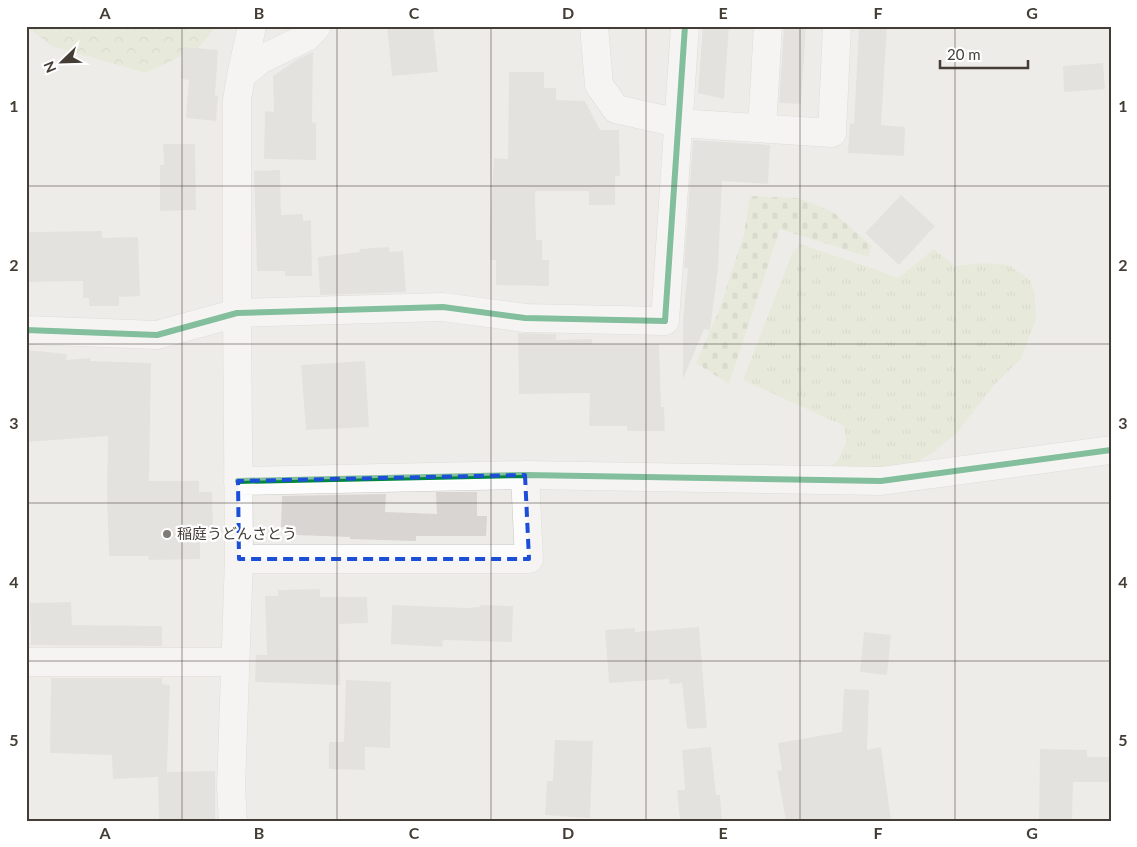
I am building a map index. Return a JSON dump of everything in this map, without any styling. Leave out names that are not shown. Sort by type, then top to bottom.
[{"type":"street","points":[[232,821],[231,787],[239,559],[237,100],[252,26]]},
{"type":"street","points":[[241,76],[260,60],[307,36],[317,26]]},
{"type":"street","points":[[594,26],[599,85],[616,109],[678,123],[832,133],[837,26]]},
{"type":"street","points":[[26,330],[156,335],[237,313],[444,307],[525,318],[665,321],[685,26]]},
{"type":"street","points":[[762,128],[768,26]]},
{"type":"street","points":[[238,481],[525,475],[882,481],[1111,450]]},
{"type":"street","points":[[239,559],[529,559],[525,475]]},
{"type":"street","points":[[26,662],[235,662]]},
{"type":"highlighted area","points":[[525,475],[529,559],[239,559],[238,481]]},
{"type":"green space","points":[[26,26],[217,26],[198,48],[146,73],[51,46]]},
{"type":"green space","points":[[750,196],[799,198],[833,212],[872,246],[868,257],[780,229],[729,384],[696,363],[718,313],[744,234]]},
{"type":"green space","points":[[800,244],[898,278],[934,249],[955,266],[983,263],[1009,265],[1030,280],[1035,293],[1036,320],[1021,359],[995,384],[956,434],[934,452],[911,466],[824,473],[837,461],[846,443],[844,426],[743,380],[792,253]]},
{"type":"building","points":[[387,26],[433,26],[438,72],[392,76]]},
{"type":"building","points":[[703,26],[729,26],[724,99],[698,93]]},
{"type":"building","points":[[784,26],[806,26],[801,104],[779,103]]},
{"type":"building","points":[[859,26],[887,26],[881,125],[905,127],[904,156],[848,153],[850,123],[854,124]]},
{"type":"building","points":[[183,47],[218,50],[215,96],[218,96],[216,121],[186,118],[189,80],[181,79]]},
{"type":"building","points":[[313,52],[312,122],[316,123],[316,160],[264,159],[265,111],[274,112],[273,76],[296,60]]},
{"type":"building","points":[[1103,63],[1105,89],[1064,92],[1063,66]]},
{"type":"building","points":[[509,72],[544,72],[544,88],[556,88],[556,100],[585,101],[600,130],[619,130],[620,176],[615,176],[615,205],[589,205],[589,191],[535,191],[536,240],[542,240],[542,260],[549,260],[549,286],[496,285],[496,260],[490,260],[494,158],[508,159]]},
{"type":"building","points":[[693,140],[770,145],[768,184],[722,181],[718,269],[710,330],[704,329],[683,379],[683,321],[688,268],[684,268]]},
{"type":"building","points":[[163,144],[195,144],[196,210],[160,211],[160,165],[164,165]]},
{"type":"building","points":[[280,170],[281,215],[303,214],[303,221],[311,220],[312,276],[285,276],[285,271],[257,271],[254,171]]},
{"type":"building","points":[[901,195],[935,226],[899,265],[865,233]]},
{"type":"building","points":[[102,231],[102,238],[138,237],[140,296],[119,297],[119,306],[89,306],[89,298],[83,298],[83,281],[26,282],[26,232]]},
{"type":"building","points":[[389,247],[390,252],[403,251],[406,292],[320,295],[318,257],[360,252],[359,249]]},
{"type":"building","points":[[518,333],[556,334],[556,340],[592,339],[592,344],[659,344],[661,407],[664,407],[665,431],[627,431],[627,426],[589,426],[590,393],[519,394]]},
{"type":"building","points":[[26,350],[67,354],[66,360],[90,358],[90,361],[151,363],[149,481],[199,481],[199,492],[212,492],[213,527],[205,527],[206,539],[200,539],[200,559],[149,560],[148,556],[109,556],[108,436],[26,442]]},
{"type":"building","points":[[365,361],[369,427],[306,430],[301,365]]},
{"type":"building","points":[[436,492],[477,492],[477,516],[487,516],[486,536],[416,536],[416,541],[350,539],[350,537],[296,535],[296,527],[281,527],[282,496],[386,494],[385,512],[437,514]]},
{"type":"building","points":[[320,589],[320,597],[367,597],[368,623],[339,624],[340,685],[255,682],[256,655],[267,655],[265,596],[278,596],[278,590]]},
{"type":"building","points":[[71,602],[72,625],[162,626],[162,646],[31,645],[30,603]]},
{"type":"building","points":[[392,605],[468,608],[480,607],[480,605],[513,606],[512,642],[443,640],[442,647],[391,644]]},
{"type":"building","points":[[699,627],[707,728],[687,729],[682,683],[670,684],[669,679],[609,683],[605,630],[635,628],[635,632]]},
{"type":"building","points":[[864,632],[891,635],[887,675],[860,672]]},
{"type":"building","points":[[51,678],[162,678],[162,684],[170,685],[167,772],[215,771],[215,821],[159,821],[158,777],[113,779],[112,755],[50,753]]},
{"type":"building","points":[[346,680],[391,682],[390,748],[365,747],[365,770],[329,769],[329,742],[344,742]]},
{"type":"building","points":[[844,689],[869,690],[867,750],[881,747],[891,821],[786,821],[777,771],[782,770],[778,743],[842,732]]},
{"type":"building","points":[[555,740],[593,741],[590,818],[545,815],[547,781],[553,781]]},
{"type":"building","points":[[711,747],[716,795],[720,795],[722,821],[680,821],[677,790],[685,790],[682,750]]},
{"type":"building","points":[[1040,749],[1087,750],[1087,757],[1111,757],[1111,782],[1073,782],[1072,821],[1039,821]]},
{"type":"cycle path","points":[[26,330],[157,335],[237,313],[443,307],[525,318],[665,321],[685,26]]},
{"type":"cycle path","points":[[238,481],[525,475],[881,481],[1111,450]]},
{"type":"place","name":"稲庭うどんさとう","points":[[167,534]]}]
